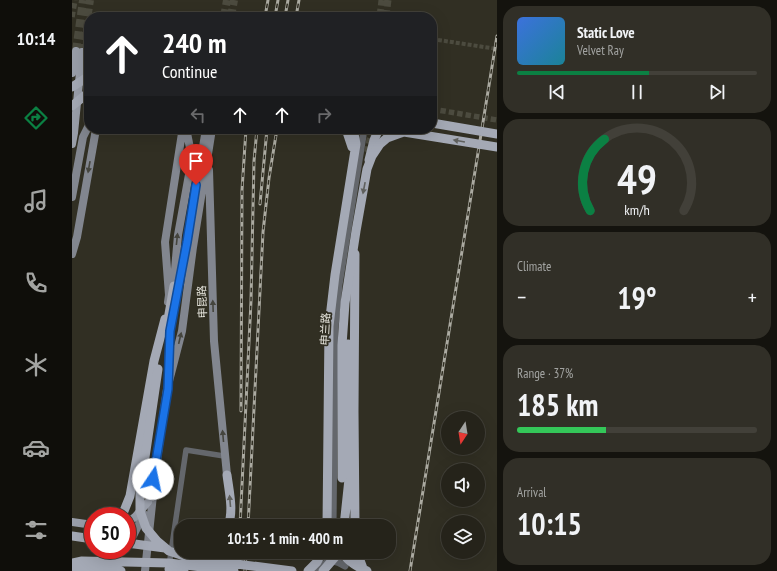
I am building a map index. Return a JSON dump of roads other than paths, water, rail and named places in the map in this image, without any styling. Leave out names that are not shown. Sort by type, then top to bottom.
[{"type":"highway","points":[[72,87],[84,79]]},
{"type":"highway","points":[[72,106],[84,96]]},
{"type":"highway","points":[[437,124],[497,134]]},
{"type":"highway","points":[[348,134],[352,147],[352,164]]},
{"type":"highway","points":[[329,519],[329,326],[335,275],[356,144],[354,134]]},
{"type":"highway","points":[[343,519],[342,345],[345,303],[367,169],[374,140],[377,134]]},
{"type":"highway","points":[[367,169],[372,156],[380,144],[387,138],[398,134]]},
{"type":"highway","points":[[416,134],[497,147]]},
{"type":"highway","points":[[355,519],[354,304],[356,231]]},
{"type":"highway","points":[[174,286],[158,369],[140,491],[140,511],[146,528],[157,541],[170,551],[190,558],[292,571]]},
{"type":"highway","points":[[344,519],[349,478],[347,412],[349,301]]},
{"type":"highway","points":[[164,336],[165,318]]},
{"type":"highway","points":[[126,507],[130,496],[154,361],[165,318]]},
{"type":"highway","points":[[227,475],[230,519]]},
{"type":"highway","points":[[349,478],[355,510]]},
{"type":"highway","points":[[136,544],[174,549]]},
{"type":"highway","points":[[308,571],[319,559]]},
{"type":"highway","points":[[320,571],[333,559]]},
{"type":"highway","points":[[347,559],[367,571]]},
{"type":"highway","points":[[356,559],[357,571]]},
{"type":"highway","points":[[359,559],[364,571]]},
{"type":"highway","points":[[72,563],[82,561],[169,563],[234,571]]},
{"type":"highway","points":[[113,561],[184,571]]},
{"type":"highway","points":[[73,571],[84,568],[121,571]]},
{"type":"main road","points":[[72,73],[76,53]]},
{"type":"main road","points":[[72,106],[76,53]]},
{"type":"main road","points":[[72,144],[74,132],[76,53]]},
{"type":"main road","points":[[72,197],[84,134]]},
{"type":"main road","points":[[72,254],[77,237],[95,134]]},
{"type":"main road","name":"申昆路","points":[[168,389],[170,331],[175,299],[174,286],[178,235],[192,158],[184,134]]},
{"type":"main road","name":"申昆路","points":[[165,318],[169,295],[165,242],[184,134]]},
{"type":"main road","name":"申昆路","points":[[188,288],[186,276],[187,242],[205,134]]},
{"type":"main road","name":"申昆路","points":[[145,571],[156,467],[168,389],[182,331],[193,247],[212,134]]},
{"type":"main road","name":"申昆路","points":[[212,134],[209,167],[214,341],[227,475]]},
{"type":"main road","points":[[175,299],[187,242]]},
{"type":"main road","points":[[136,531],[142,520],[148,502],[156,467]]},
{"type":"main road","points":[[136,516],[148,502]]},
{"type":"main road","points":[[72,522],[84,524]]},
{"type":"main road","points":[[73,571],[105,564],[111,559]]},
{"type":"main road","points":[[87,568],[113,571]]},
{"type":"street","name":"申兰路","points":[[329,519],[335,328],[339,285],[363,136]]},
{"type":"street","points":[[168,571],[186,450],[224,456]]},
{"type":"street","points":[[320,571],[322,559]]},
{"type":"street","points":[[343,559],[346,569]]},
{"type":"street","points":[[320,571],[324,564],[332,561],[339,563],[346,569]]},
{"type":"tunnel","points":[[72,17],[75,0]]},
{"type":"tunnel","points":[[76,51],[83,0]]},
{"type":"tunnel","points":[[88,12],[90,0]]},
{"type":"tunnel","points":[[225,12],[227,0]]},
{"type":"tunnel","points":[[232,12],[234,0]]},
{"type":"tunnel","points":[[380,12],[382,0]]},
{"type":"tunnel","points":[[387,12],[388,0]]},
{"type":"tunnel","points":[[82,52],[84,39]]},
{"type":"tunnel","points":[[437,40],[497,49]]},
{"type":"tunnel","points":[[437,110],[497,120]]},
{"type":"tunnel","points":[[367,152],[371,134]]},
{"type":"railway","points":[[266,12],[268,0]]},
{"type":"railway","points":[[276,12],[278,0]]},
{"type":"railway","points":[[286,12],[288,0]]},
{"type":"railway","points":[[297,12],[299,0]]},
{"type":"railway","points":[[410,571],[497,36]]},
{"type":"railway","points":[[241,411],[242,190],[246,134]]},
{"type":"railway","points":[[240,519],[251,301],[254,161],[257,134]]},
{"type":"railway","points":[[260,204],[267,134]]},
{"type":"railway","points":[[248,519],[263,232],[269,178],[276,134]]},
{"type":"railway","points":[[234,571],[235,559]]},
{"type":"railway","points":[[245,571],[246,559]]}]
